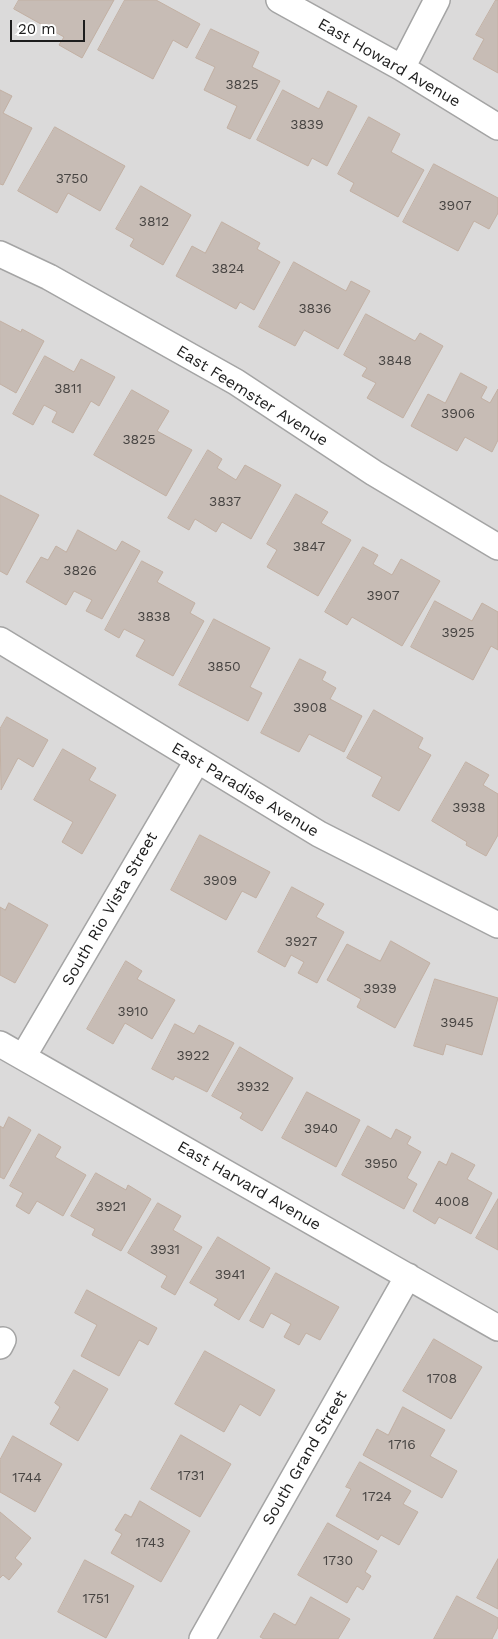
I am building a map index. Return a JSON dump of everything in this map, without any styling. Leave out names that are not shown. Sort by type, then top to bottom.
[{"type":"street","name":"East Howard Avenue","points":[[279,0],[402,68],[498,127]]},
{"type":"street","points":[[402,68],[437,0]]},
{"type":"street","name":"East Feemster Avenue","points":[[0,254],[49,277],[236,382],[374,473],[498,547]]},
{"type":"street","name":"East Paradise Avenue","points":[[0,640],[319,834],[498,925]]},
{"type":"street","name":"South Rio Vista Street","points":[[23,1057],[197,761]]},
{"type":"street","name":"East Harvard Avenue","points":[[0,1044],[498,1328]]},
{"type":"street","name":"South Grand Street","points":[[202,1639],[408,1276]]},
{"type":"shaded area","points":[[0,0],[498,0],[498,1639],[0,1639]]},
{"type":"building","points":[[19,0],[114,0],[82,58],[59,45],[64,37],[14,9]]},
{"type":"building","points":[[125,0],[156,0],[200,24],[187,48],[173,40],[153,79],[98,50]]},
{"type":"building","points":[[496,0],[498,0],[498,73],[473,59],[484,39],[476,35]]},
{"type":"building","points":[[211,29],[259,52],[252,67],[280,81],[250,139],[227,128],[237,106],[204,90],[215,67],[196,58]]},
{"type":"building","points":[[0,90],[12,96],[3,113],[32,128],[3,185],[0,184]]},
{"type":"building","points":[[283,90],[319,109],[328,91],[357,106],[327,166],[312,158],[308,166],[257,140]]},
{"type":"building","points":[[369,117],[400,134],[391,152],[424,170],[398,217],[350,191],[354,183],[338,174]]},
{"type":"building","points":[[55,127],[125,166],[100,211],[68,193],[57,213],[18,191]]},
{"type":"building","points":[[434,164],[498,198],[498,213],[489,229],[474,221],[458,251],[403,222]]},
{"type":"building","points":[[141,186],[191,215],[163,265],[130,246],[134,239],[116,229]]},
{"type":"building","points":[[222,222],[260,243],[257,249],[280,262],[254,310],[240,302],[236,309],[176,276],[192,246],[205,253]]},
{"type":"building","points":[[294,262],[346,291],[351,281],[370,291],[338,349],[304,330],[295,346],[259,327]]},
{"type":"building","points":[[366,314],[415,341],[420,333],[443,346],[403,418],[367,398],[376,383],[362,376],[367,368],[344,355]]},
{"type":"building","points":[[0,321],[21,332],[22,329],[44,341],[16,393],[0,384]]},
{"type":"building","points":[[45,356],[74,372],[81,359],[115,377],[99,406],[91,401],[73,433],[52,422],[57,412],[44,405],[33,425],[13,414]]},
{"type":"building","points":[[461,373],[487,387],[481,398],[490,403],[498,389],[498,440],[492,452],[465,437],[457,451],[411,426],[428,394],[445,403]]},
{"type":"building","points":[[132,390],[169,411],[157,431],[192,450],[166,496],[94,455]]},
{"type":"building","points":[[208,450],[222,459],[217,468],[236,480],[245,465],[281,485],[251,539],[222,522],[216,532],[195,519],[189,530],[168,518]]},
{"type":"building","points":[[296,494],[328,512],[321,523],[351,540],[318,596],[267,567],[277,550],[267,544]]},
{"type":"building","points":[[0,495],[39,515],[7,575],[0,571]]},
{"type":"building","points":[[78,530],[116,551],[122,541],[140,551],[102,619],[86,611],[92,600],[74,591],[66,605],[26,582],[41,557],[48,560],[56,546],[66,552]]},
{"type":"building","points":[[363,547],[378,555],[373,564],[392,575],[401,559],[440,581],[402,646],[352,617],[347,625],[325,612]]},
{"type":"building","points":[[142,561],[163,572],[157,582],[195,603],[190,613],[204,621],[173,676],[136,656],[145,640],[124,629],[119,638],[105,630]]},
{"type":"building","points":[[435,601],[472,621],[482,603],[498,612],[498,650],[491,646],[473,680],[411,647]]},
{"type":"building","points":[[214,619],[270,648],[250,687],[262,693],[248,721],[179,685]]},
{"type":"building","points":[[300,659],[326,672],[322,680],[336,688],[330,699],[362,716],[344,752],[309,734],[299,752],[261,733]]},
{"type":"building","points":[[374,710],[423,738],[418,748],[431,755],[399,811],[372,796],[382,777],[347,758]]},
{"type":"building","points":[[7,717],[48,740],[33,767],[18,758],[1,790],[0,729]]},
{"type":"building","points":[[63,749],[96,768],[89,780],[116,795],[82,854],[62,842],[73,822],[34,800]]},
{"type":"building","points":[[466,762],[489,775],[483,785],[498,794],[498,835],[486,856],[466,845],[467,842],[432,821]]},
{"type":"building","points":[[200,835],[270,872],[256,898],[242,891],[226,920],[171,890]]},
{"type":"building","points":[[292,887],[324,904],[316,917],[344,932],[317,983],[298,973],[304,962],[291,955],[285,967],[258,952]]},
{"type":"building","points":[[9,903],[48,925],[15,983],[0,975],[0,907],[5,910]]},
{"type":"building","points":[[391,941],[430,963],[395,1028],[357,1007],[361,999],[327,980],[347,944],[380,961]]},
{"type":"building","points":[[126,961],[142,971],[137,979],[175,1000],[152,1039],[125,1023],[113,1044],[87,1029]]},
{"type":"building","points":[[435,979],[498,998],[482,1055],[446,1044],[443,1055],[414,1046]]},
{"type":"building","points":[[175,1024],[194,1034],[199,1025],[234,1043],[207,1092],[175,1076],[173,1080],[152,1069]]},
{"type":"building","points":[[240,1047],[293,1078],[262,1131],[240,1118],[243,1113],[212,1096]]},
{"type":"building","points":[[307,1092],[360,1120],[336,1167],[282,1138]]},
{"type":"building","points":[[9,1117],[31,1130],[4,1179],[0,1177],[0,1126],[3,1128]]},
{"type":"building","points":[[368,1126],[391,1139],[396,1129],[411,1137],[407,1144],[421,1152],[407,1178],[417,1184],[404,1209],[342,1175]]},
{"type":"building","points":[[39,1134],[61,1147],[55,1157],[86,1175],[63,1216],[37,1201],[29,1214],[16,1206],[23,1193],[10,1186]]},
{"type":"building","points":[[452,1153],[475,1165],[467,1179],[492,1193],[471,1234],[439,1217],[435,1224],[413,1211],[439,1161],[446,1165]]},
{"type":"building","points":[[96,1173],[126,1190],[128,1185],[151,1199],[121,1251],[92,1235],[95,1229],[71,1216]]},
{"type":"building","points":[[498,1199],[498,1250],[476,1238]]},
{"type":"building","points":[[158,1203],[181,1216],[173,1230],[202,1247],[175,1295],[161,1287],[167,1276],[128,1253]]},
{"type":"building","points":[[218,1237],[270,1268],[239,1320],[214,1305],[218,1299],[190,1283]]},
{"type":"building","points":[[276,1273],[339,1307],[320,1340],[306,1333],[299,1345],[284,1337],[291,1324],[271,1313],[263,1328],[250,1321]]},
{"type":"building","points":[[87,1290],[157,1328],[148,1345],[139,1340],[119,1376],[81,1356],[97,1325],[75,1313]]},
{"type":"building","points":[[434,1339],[482,1367],[451,1419],[403,1391]]},
{"type":"building","points":[[205,1351],[275,1390],[260,1416],[240,1404],[224,1432],[175,1404]]},
{"type":"building","points":[[74,1370],[108,1389],[78,1441],[50,1424],[60,1407],[55,1403]]},
{"type":"building","points":[[403,1407],[445,1430],[430,1456],[457,1471],[442,1498],[363,1455],[377,1429],[388,1435]]},
{"type":"building","points":[[181,1435],[231,1464],[200,1517],[151,1489]]},
{"type":"building","points":[[13,1436],[62,1464],[35,1512],[0,1492],[0,1460]]},
{"type":"building","points":[[360,1462],[411,1491],[403,1504],[418,1512],[399,1545],[381,1535],[378,1540],[336,1516],[351,1489],[346,1487]]},
{"type":"building","points":[[140,1501],[190,1531],[161,1582],[111,1553],[122,1534],[115,1530],[125,1514],[131,1517]]},
{"type":"building","points":[[0,1512],[31,1538],[15,1558],[22,1564],[9,1580],[3,1575],[0,1578]]},
{"type":"building","points":[[328,1523],[377,1551],[365,1572],[371,1576],[363,1590],[357,1586],[347,1603],[298,1575]]},
{"type":"building","points":[[498,1559],[498,1609],[477,1598]]},
{"type":"building","points":[[85,1560],[134,1586],[106,1638],[58,1612]]},
{"type":"building","points":[[457,1596],[498,1618],[498,1627],[492,1639],[434,1639]]},
{"type":"building","points":[[311,1597],[350,1619],[338,1639],[264,1639],[260,1637],[274,1613],[295,1625]]}]
